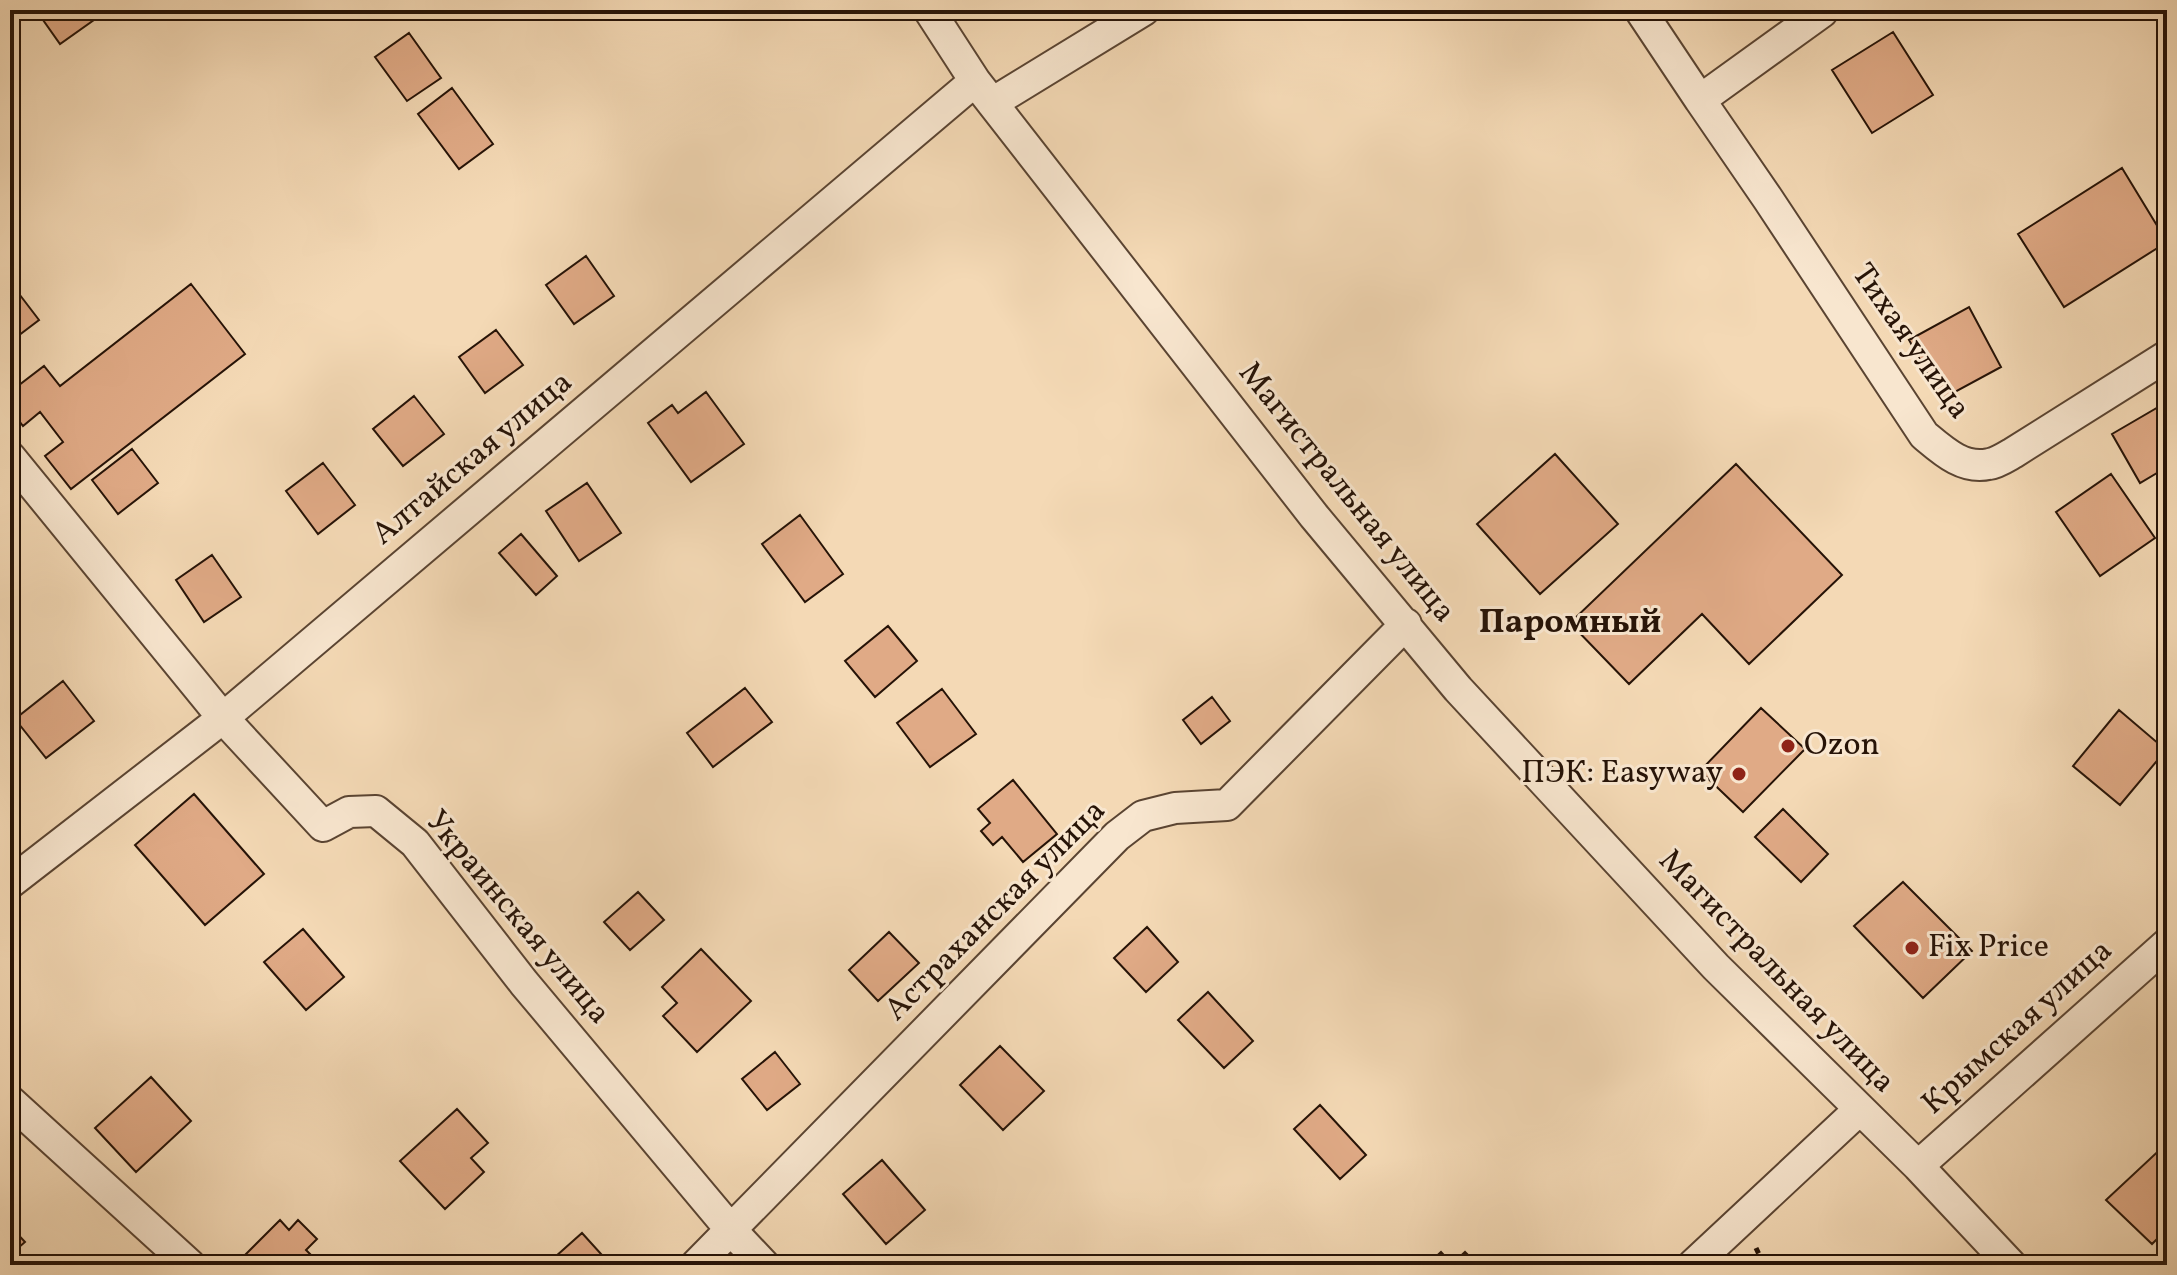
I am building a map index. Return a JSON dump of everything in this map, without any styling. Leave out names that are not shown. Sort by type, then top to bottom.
[{"type":"street","name":"Магистральная улица","points":[[929,10],[984,92],[1314,516],[1458,689],[1716,967],[1918,1166],[2011,1265]]},
{"type":"street","name":"Алтайская улица","points":[[10,883],[223,718],[984,92],[1144,10]]},
{"type":"street","name":"Тихая улица","points":[[1640,10],[1924,435],[1945,453],[1966,463],[1988,464],[2013,453],[2167,356]]},
{"type":"street","points":[[1700,100],[1822,12]]},
{"type":"street","name":"Украинская улица","points":[[10,457],[223,718],[323,826],[349,812],[376,811],[415,843],[524,983],[731,1230],[764,1265]]},
{"type":"street","name":"Астраханская улица","points":[[696,1265],[1117,836],[1143,816],[1175,808],[1227,805],[1406,624]]},
{"type":"street","name":"Крымская улица","points":[[1918,1166],[2167,944]]},
{"type":"street","points":[[10,1101],[190,1265]]},
{"type":"street","points":[[1693,1265],[1860,1109]]},
{"type":"building","points":[[36,10],[108,10],[60,44]]},
{"type":"building","points":[[1893,32],[1933,95],[1872,133],[1832,70]]},
{"type":"building","points":[[409,33],[441,78],[407,101],[375,57]]},
{"type":"building","points":[[452,88],[493,144],[459,169],[418,114]]},
{"type":"building","points":[[2122,168],[2167,242],[2064,307],[2018,234]]},
{"type":"building","points":[[586,256],[614,296],[574,324],[546,285]]},
{"type":"building","points":[[10,282],[39,320],[10,342]]},
{"type":"building","points":[[191,284],[245,354],[71,489],[45,456],[63,442],[40,412],[23,426],[10,409],[10,392],[44,366],[60,386]]},
{"type":"building","points":[[1969,307],[2001,367],[1942,399],[1909,340]]},
{"type":"building","points":[[496,330],[523,365],[485,393],[459,357]]},
{"type":"building","points":[[706,392],[744,444],[691,482],[648,423],[672,405],[678,413]]},
{"type":"building","points":[[414,396],[444,434],[403,466],[373,429]]},
{"type":"building","points":[[2167,402],[2167,467],[2140,483],[2112,434]]},
{"type":"building","points":[[132,449],[158,483],[118,514],[92,480]]},
{"type":"building","points":[[1555,454],[1618,524],[1540,594],[1477,524]]},
{"type":"building","points":[[323,463],[355,505],[318,534],[286,491]]},
{"type":"building","points":[[1736,464],[1842,575],[1749,664],[1702,614],[1629,684],[1570,623]]},
{"type":"building","points":[[2111,474],[2155,538],[2100,576],[2056,512]]},
{"type":"building","points":[[587,483],[621,533],[579,561],[546,511]]},
{"type":"building","points":[[800,515],[843,574],[805,602],[762,544]]},
{"type":"building","points":[[521,534],[557,576],[536,595],[499,553]]},
{"type":"building","points":[[212,555],[241,597],[204,622],[176,580]]},
{"type":"building","points":[[888,626],[917,661],[875,697],[845,661]]},
{"type":"building","points":[[63,681],[94,721],[46,758],[15,719]]},
{"type":"building","points":[[745,688],[772,722],[713,767],[687,733]]},
{"type":"building","points":[[942,689],[976,734],[930,767],[897,723]]},
{"type":"building","points":[[1212,697],[1230,721],[1201,744],[1183,720]]},
{"type":"building","points":[[1761,708],[1805,749],[1743,812],[1700,771]]},
{"type":"building","points":[[2119,710],[2166,750],[2120,805],[2073,766]]},
{"type":"building","points":[[1013,780],[1057,834],[1023,862],[1002,837],[993,845],[981,831],[990,823],[978,809]]},
{"type":"building","points":[[194,794],[264,874],[205,925],[135,845]]},
{"type":"building","points":[[1783,809],[1828,854],[1801,882],[1755,837]]},
{"type":"building","points":[[1903,882],[1972,951],[1923,998],[1854,926]]},
{"type":"building","points":[[638,892],[664,920],[630,950],[604,922]]},
{"type":"building","points":[[1147,927],[1178,962],[1146,992],[1114,958]]},
{"type":"building","points":[[303,929],[344,977],[306,1010],[264,962]]},
{"type":"building","points":[[889,932],[919,963],[878,1001],[849,970]]},
{"type":"building","points":[[701,949],[751,1001],[697,1052],[663,1016],[677,1003],[662,987]]},
{"type":"building","points":[[1208,992],[1253,1041],[1224,1068],[1178,1020]]},
{"type":"building","points":[[1000,1046],[1044,1091],[1003,1130],[960,1085]]},
{"type":"building","points":[[775,1052],[800,1084],[767,1110],[742,1079]]},
{"type":"building","points":[[151,1077],[191,1121],[136,1172],[95,1128]]},
{"type":"building","points":[[1320,1105],[1366,1155],[1340,1179],[1294,1129]]},
{"type":"building","points":[[457,1109],[488,1143],[471,1158],[484,1172],[445,1209],[400,1161]]},
{"type":"building","points":[[2167,1143],[2167,1229],[2152,1244],[2106,1200]]},
{"type":"building","points":[[882,1160],[925,1210],[886,1244],[843,1194]]},
{"type":"building","points":[[280,1220],[289,1230],[298,1220],[317,1239],[306,1250],[321,1265],[239,1265],[237,1263]]},
{"type":"building","points":[[10,1226],[25,1242],[10,1255]]},
{"type":"building","points":[[582,1233],[611,1265],[546,1265]]},
{"type":"building","points":[[1441,1252],[1452,1264],[1465,1252],[1478,1265],[1427,1265]]},
{"type":"place","name":"Ozon","points":[[1788,746]]},
{"type":"place","name":"ПЭК: Easyway","points":[[1739,774]]},
{"type":"place","name":"Fix Price","points":[[1912,948]]},
{"type":"district","name":"Паромный","points":[[1570,623]]}]
